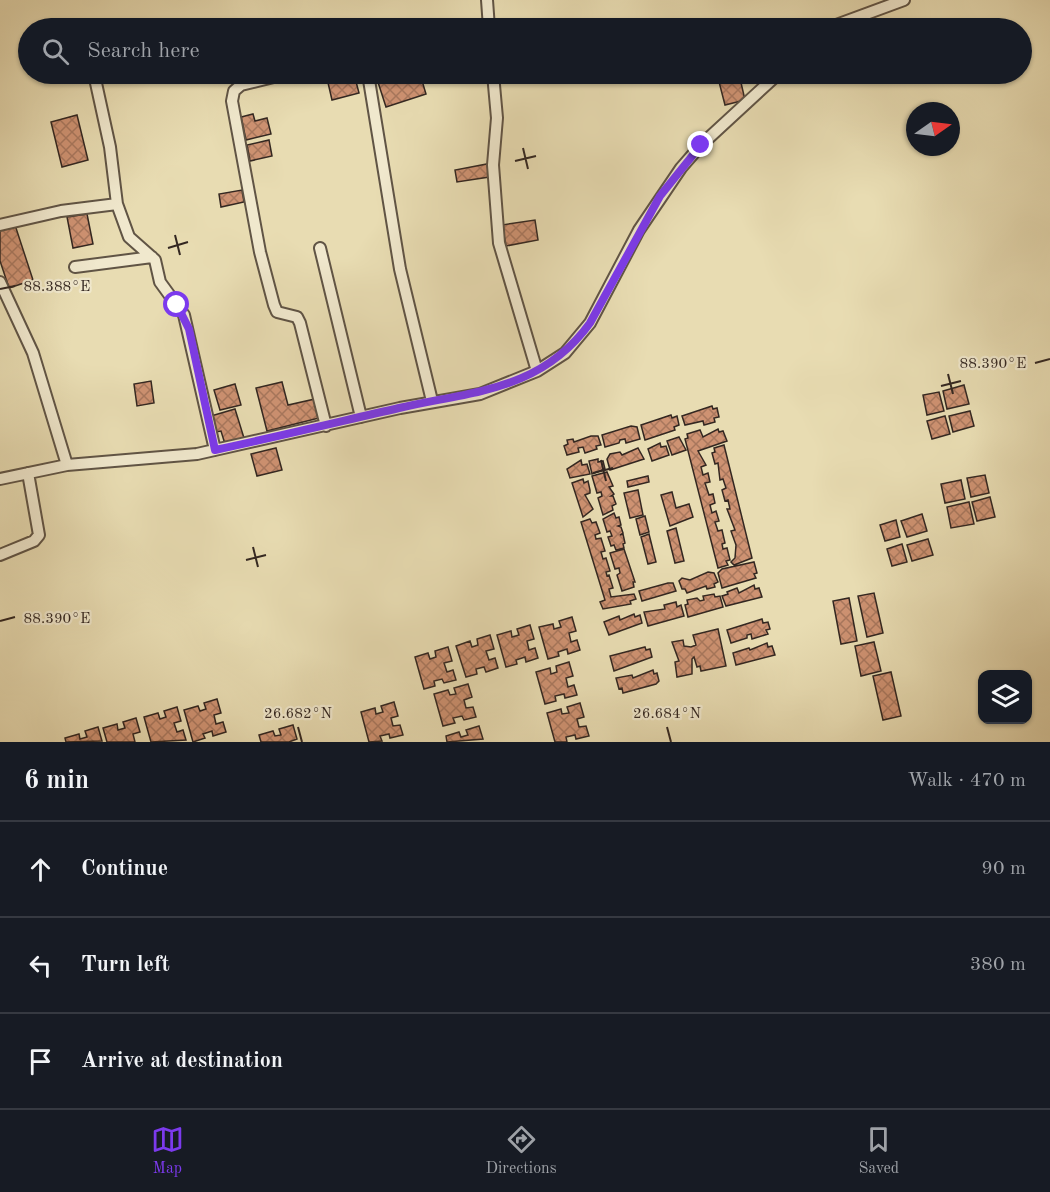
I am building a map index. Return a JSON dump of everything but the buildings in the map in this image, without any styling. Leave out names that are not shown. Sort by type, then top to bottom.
[{"type":"street","points":[[487,0],[488,18]]},
{"type":"street","points":[[855,18],[904,0]]},
{"type":"street","points":[[96,84],[112,157],[117,204],[129,237],[152,256],[160,282],[184,315],[215,450]]},
{"type":"street","points":[[248,84],[234,91],[232,101],[260,252],[277,312],[297,316],[300,323],[326,426]]},
{"type":"street","points":[[370,84],[400,269],[432,401]]},
{"type":"street","points":[[495,84],[497,118],[493,165],[500,243],[537,371]]},
{"type":"street","points":[[0,479],[67,465],[140,461],[215,450],[432,401],[490,391],[537,371],[565,353],[590,323],[639,230],[681,168],[701,145],[767,84]]},
{"type":"street","points":[[0,225],[84,207],[117,204]]},
{"type":"street","points":[[320,248],[361,417]]},
{"type":"street","points":[[75,267],[152,256]]},
{"type":"street","points":[[0,282],[33,353],[67,465]]},
{"type":"street","points":[[0,555],[34,541],[39,535],[28,473]]},
{"type":"route","points":[[177,305],[189,329],[215,450],[500,388],[552,363],[577,342],[590,323],[639,230],[660,196],[701,145]]}]
